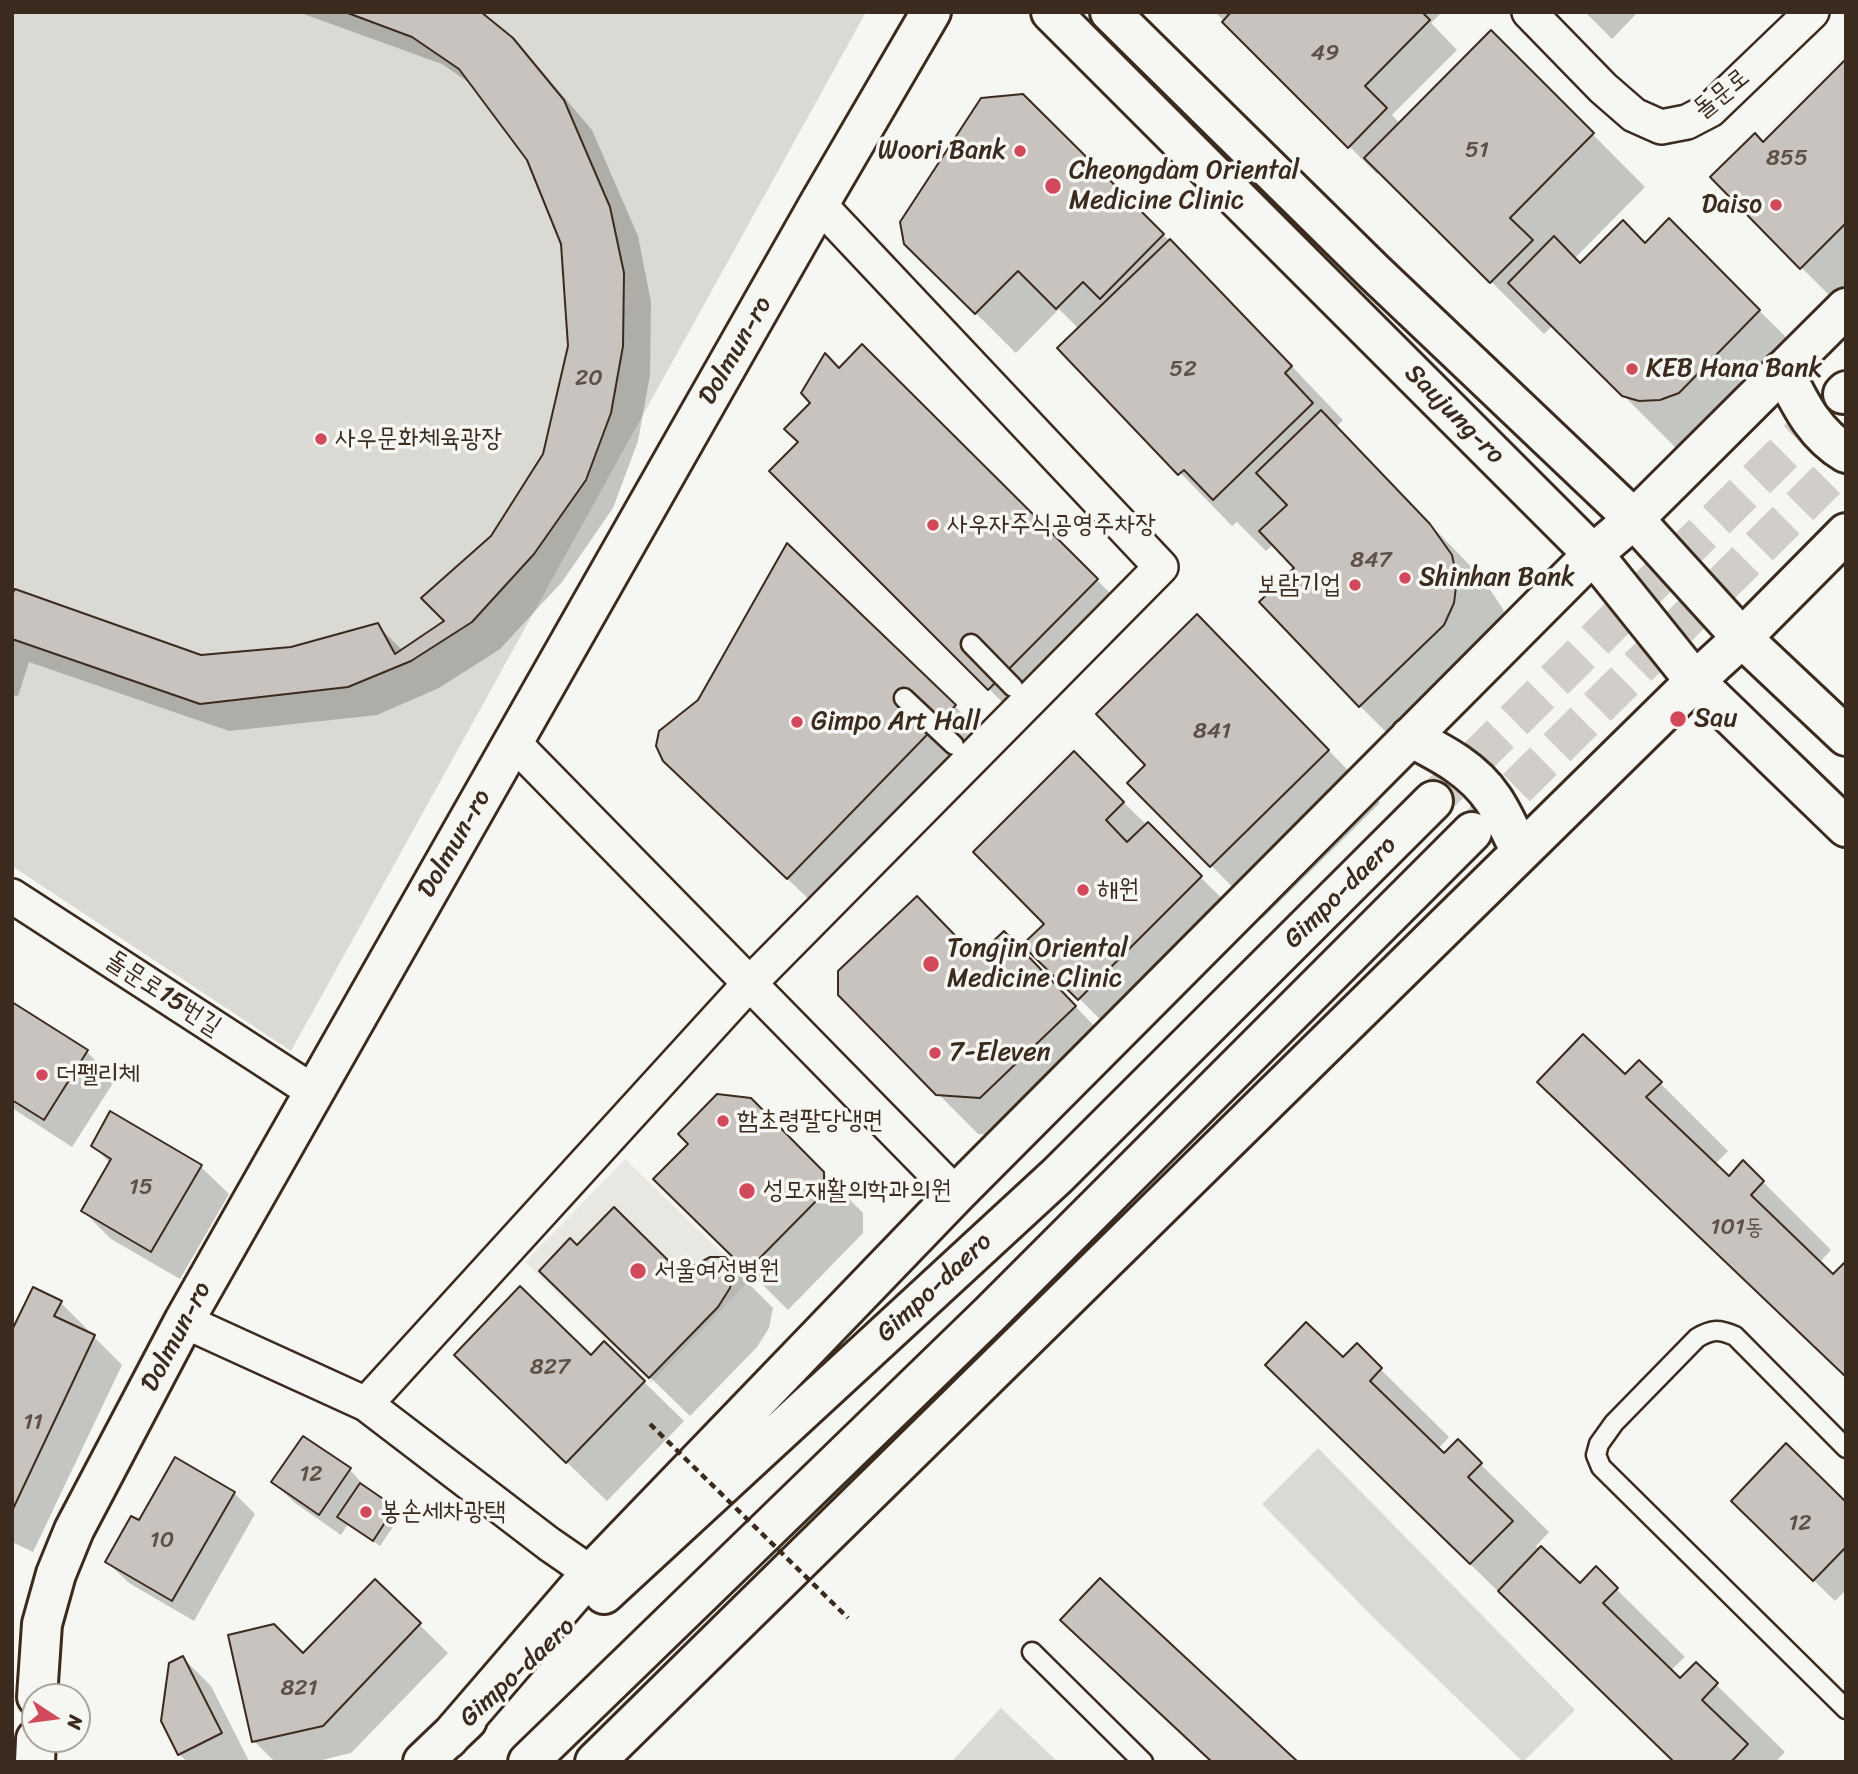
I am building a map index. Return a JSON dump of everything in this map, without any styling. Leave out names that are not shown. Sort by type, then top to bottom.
[{"type":"main road","name":"Dolmun-ro","points":[[38,1683],[42,1624],[56,1574],[74,1530],[184,1321],[819,204],[931,12]]},
{"type":"main road","name":"Saujung-ro","points":[[1051,12],[1592,554],[1695,681],[1846,827]]},
{"type":"main road","name":"Saujung-ro","points":[[1110,12],[1373,271],[1634,519],[1742,638],[1846,736]]},
{"type":"main road","points":[[435,1750],[591,1573],[956,1194],[1592,554],[1634,519],[1846,307]]},
{"type":"main road","points":[[1783,370],[1806,415],[1822,435],[1846,453]]},
{"type":"main road","points":[[595,1762],[1846,533]]},
{"type":"main road","points":[[1410,737],[1452,759],[1477,780],[1493,799],[1521,852]]},
{"type":"main road","name":"Gimpo-daero","points":[[435,1750],[1057,1176],[1433,801]]},
{"type":"main road","name":"Gimpo-daero","points":[[528,1762],[990,1314],[1472,832]]},
{"type":"street","name":"돌문로","points":[[1529,12],[1634,115],[1661,127],[1687,122],[1710,110],[1812,12]]},
{"type":"street","points":[[366,1404],[748,984],[1161,567],[819,204]]},
{"type":"street","points":[[513,742],[956,1194]]},
{"type":"street","name":"돌문로15번길","points":[[12,896],[314,1093]]},
{"type":"street","points":[[184,1321],[366,1404],[591,1573]]},
{"type":"lane","points":[[971,644],[1013,687]]},
{"type":"lane","points":[[904,698],[954,744]]},
{"type":"lane","points":[[1846,1448],[1735,1336],[1710,1330],[1697,1338],[1614,1423],[1596,1455],[1601,1467],[1846,1709]]},
{"type":"lane","points":[[1031,1652],[1143,1762]]},
{"type":"path","points":[[650,1424],[848,1618]]},
{"type":"shaded area","name":"사우문화체육광장","points":[[12,12],[866,12],[291,1051],[12,866]]},
{"type":"shaded area","name":"서울여성병원","points":[[625,1159],[750,1280],[651,1383],[525,1262]]},
{"type":"shaded area","points":[[1318,1448],[1575,1710],[1523,1762],[1378,1622],[1262,1504]]},
{"type":"shaded area","points":[[1001,1708],[1058,1762],[953,1760]]},
{"type":"building","points":[[345,12],[481,12],[513,38],[564,100],[610,207],[624,273],[623,346],[611,413],[586,480],[534,554],[472,622],[411,661],[348,687],[200,704],[12,639],[12,594],[15,589],[201,655],[291,647],[378,623],[395,654],[444,621],[421,598],[491,536],[543,454],[568,346],[561,244],[527,160],[459,69],[412,37]]},
{"type":"building","points":[[1231,12],[1422,12],[1430,20],[1365,86],[1387,108],[1348,148],[1222,22]]},
{"type":"building","points":[[1491,30],[1594,133],[1510,218],[1533,240],[1490,283],[1364,158]]},
{"type":"building","points":[[1846,59],[1846,223],[1800,269],[1710,177],[1755,133],[1763,142]]},
{"type":"building","points":[[1023,94],[1164,234],[1100,299],[1083,282],[1056,309],[1018,271],[975,314],[904,244],[900,222],[981,98]]},
{"type":"building","points":[[1669,218],[1760,310],[1679,393],[1660,400],[1639,401],[1622,396],[1508,283],[1554,236],[1580,263],[1623,220],[1645,243]]},
{"type":"building","points":[[1170,239],[1292,366],[1285,373],[1313,403],[1213,500],[1184,470],[1178,475],[1057,348]]},
{"type":"building","name":"사우자주식공영주차장","points":[[862,344],[1098,579],[988,690],[769,471],[798,442],[784,429],[810,403],[801,393],[825,353],[839,368]]},
{"type":"building","points":[[1321,410],[1430,524],[1452,555],[1457,579],[1454,603],[1444,625],[1359,707],[1259,602],[1294,568],[1259,531],[1287,505],[1256,473]]},
{"type":"building","points":[[787,543],[956,705],[787,879],[663,761],[656,746],[659,731],[698,700]]},
{"type":"building","points":[[1197,614],[1329,750],[1210,867],[1127,783],[1145,765],[1096,714]]},
{"type":"building","points":[[1074,751],[1124,802],[1106,820],[1127,842],[1148,822],[1202,876],[1078,1000],[1022,945],[1044,924],[973,852]]},
{"type":"building","points":[[917,896],[976,957],[1004,931],[1076,1006],[980,1098],[936,1095],[838,995],[838,971]]},
{"type":"building","name":"더펠리체","points":[[12,1002],[88,1050],[44,1120],[12,1100]]},
{"type":"building","points":[[1583,1034],[1625,1074],[1639,1060],[1662,1082],[1646,1097],[1729,1176],[1743,1160],[1764,1181],[1751,1195],[1833,1274],[1846,1261],[1846,1377],[1537,1082]]},
{"type":"building","points":[[717,1094],[751,1098],[824,1172],[824,1193],[747,1271],[653,1179],[688,1144],[678,1134]]},
{"type":"building","points":[[110,1111],[202,1165],[151,1252],[81,1211],[111,1159],[91,1146]]},
{"type":"building","name":"서울여성병원","points":[[614,1207],[681,1273],[710,1257],[725,1257],[734,1267],[730,1288],[718,1307],[649,1378],[539,1271],[570,1238],[577,1245]]},
{"type":"building","points":[[520,1286],[591,1355],[604,1341],[645,1381],[566,1463],[454,1355]]},
{"type":"building","points":[[33,1287],[62,1301],[54,1316],[95,1335],[12,1511],[12,1330]]},
{"type":"building","points":[[1306,1322],[1343,1357],[1357,1343],[1382,1368],[1370,1381],[1444,1453],[1458,1439],[1482,1463],[1468,1477],[1513,1521],[1470,1564],[1265,1365]]},
{"type":"building","points":[[303,1436],[351,1468],[319,1515],[271,1482]]},
{"type":"building","points":[[1786,1443],[1846,1502],[1846,1547],[1813,1581],[1731,1501]]},
{"type":"building","points":[[175,1457],[235,1492],[172,1601],[105,1562],[131,1516],[139,1520]]},
{"type":"building","name":"봉손세차광택","points":[[360,1483],[395,1507],[373,1541],[337,1517]]},
{"type":"building","points":[[1541,1546],[1580,1583],[1596,1566],[1618,1588],[1603,1603],[1680,1678],[1696,1662],[1718,1683],[1702,1700],[1748,1744],[1731,1762],[1674,1762],[1498,1591]]},
{"type":"building","points":[[1100,1578],[1298,1762],[1212,1762],[1060,1620]]},
{"type":"building","points":[[375,1579],[421,1623],[323,1726],[252,1742],[228,1635],[274,1624],[303,1653]]},
{"type":"building","points":[[183,1656],[222,1733],[178,1755],[161,1721],[169,1663]]},
{"type":"tunnel","points":[[1433,801],[1843,394]]},
{"type":"tunnel","points":[[1476,828],[1846,461]]},
{"type":"place","name":"Woori Bank","points":[[1020,151]]},
{"type":"place","name":"Cheongdam Oriental Medicine Clinic","points":[[1053,186]]},
{"type":"place","name":"Daiso","points":[[1776,205]]},
{"type":"place","name":"KEB Hana Bank","points":[[1632,369]]},
{"type":"place","name":"사우문화체육광장","points":[[321,439]]},
{"type":"place","name":"사우자주식공영주차장","points":[[933,525]]},
{"type":"place","name":"Shinhan Bank","points":[[1405,578]]},
{"type":"place","name":"보람기업","points":[[1355,585]]},
{"type":"place","name":"Sau","points":[[1678,719]]},
{"type":"place","name":"Gimpo Art Hall","points":[[797,722]]},
{"type":"place","name":"해원","points":[[1083,890]]},
{"type":"place","name":"Tongjin Oriental Medicine Clinic","points":[[931,964]]},
{"type":"place","name":"7-Eleven","points":[[935,1053]]},
{"type":"place","name":"더펠리체","points":[[42,1075]]},
{"type":"place","name":"함초령팔당냉면","points":[[723,1121]]},
{"type":"place","name":"성모재활의학과의원","points":[[747,1191]]},
{"type":"place","name":"서울여성병원","points":[[638,1271]]},
{"type":"place","name":"봉손세차광택","points":[[366,1512]]}]
